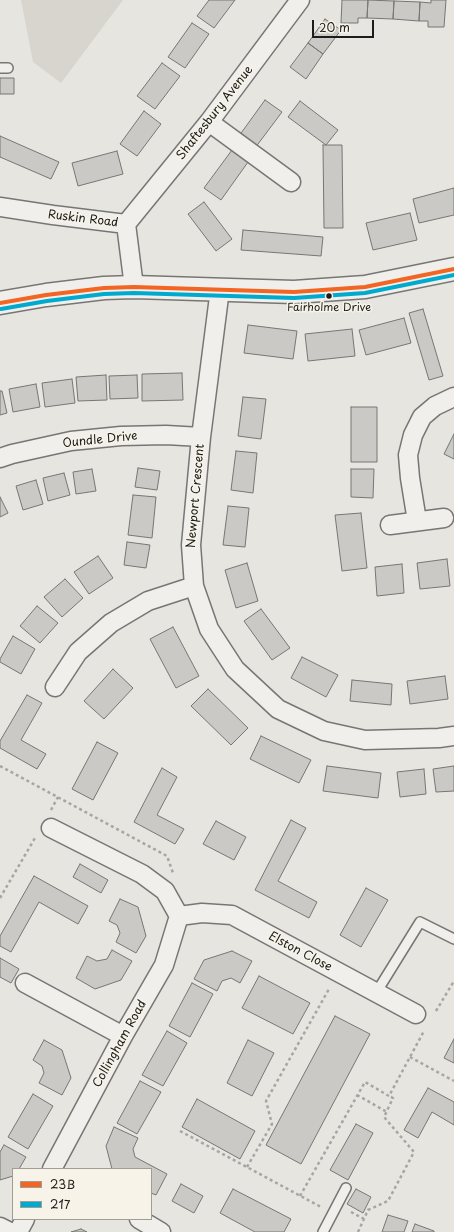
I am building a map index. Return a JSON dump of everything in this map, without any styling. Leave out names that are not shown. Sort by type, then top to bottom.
[{"type":"main road","points":[[0,303],[46,295],[104,288],[134,287],[294,292],[365,287],[454,268]]},
{"type":"street","name":"Shaftesbury Avenue","points":[[126,224],[209,122],[300,0]]},
{"type":"street","points":[[209,122],[291,182]]},
{"type":"street","name":"Ruskin Road","points":[[0,207],[126,224],[134,287]]},
{"type":"street","name":"Newport Crescent","points":[[220,289],[202,437],[191,545],[194,586],[209,629],[235,669],[278,709],[324,731],[365,740],[439,738],[454,736]]},
{"type":"street","points":[[417,521],[408,455],[413,435],[422,417],[435,406],[454,397]]},
{"type":"street","name":"Oundle Drive","points":[[0,458],[71,441],[121,436],[166,435],[202,437]]},
{"type":"street","points":[[390,525],[444,518]]},
{"type":"street","points":[[55,687],[78,652],[111,623],[148,601],[194,586]]},
{"type":"street","points":[[47,823],[142,874],[165,891],[179,916]]},
{"type":"street","name":"Elston Close","points":[[179,916],[202,913],[232,915],[422,1018]]},
{"type":"street","name":"Collingham Road","points":[[54,1168],[124,1036],[164,966],[179,916]]},
{"type":"street","points":[[25,983],[124,1036]]},
{"type":"street","points":[[18,1232],[24,1220]]},
{"type":"street","points":[[141,1220],[161,1232]]},
{"type":"street","points":[[0,1227],[10,1232]]},
{"type":"lane","points":[[376,993],[420,922],[454,940]]},
{"type":"lane","points":[[323,1232],[346,1188]]},
{"type":"path","points":[[0,766],[167,856],[175,877],[165,891]]},
{"type":"path","points":[[0,898],[47,823],[58,797]]},
{"type":"path","points":[[247,1167],[272,1124],[266,1101],[338,972]]},
{"type":"path","points":[[389,1096],[410,1057],[422,1018],[454,982]]},
{"type":"path","points":[[410,1057],[454,1081]]},
{"type":"path","points":[[300,1196],[365,1082],[393,1098],[384,1117],[414,1152],[388,1201],[368,1210],[358,1232]]},
{"type":"path","points":[[357,1095],[386,1112]]},
{"type":"path","points":[[180,1131],[332,1213]]},
{"type":"shaded area","points":[[21,0],[123,0],[61,83],[33,62]]},
{"type":"building","points":[[209,0],[235,0],[214,28],[197,16]]},
{"type":"building","points":[[342,0],[368,0],[367,18],[358,18],[358,23],[341,23]]},
{"type":"building","points":[[368,0],[394,1],[393,19],[367,18]]},
{"type":"building","points":[[431,0],[446,0],[444,27],[428,27],[428,21],[419,21],[420,2],[431,3]]},
{"type":"building","points":[[394,1],[420,2],[419,21],[393,19]]},
{"type":"building","points":[[325,19],[341,30],[323,54],[308,43]]},
{"type":"building","points":[[192,23],[209,34],[185,68],[168,57]]},
{"type":"building","points":[[308,43],[323,54],[306,79],[290,67]]},
{"type":"building","points":[[162,63],[180,76],[155,109],[137,96]]},
{"type":"building","points":[[0,78],[14,78],[14,94],[0,94]]},
{"type":"building","points":[[265,100],[282,112],[255,148],[239,136]]},
{"type":"building","points":[[300,101],[338,130],[326,145],[288,117]]},
{"type":"building","points":[[144,111],[161,124],[137,156],[120,144]]},
{"type":"building","points":[[0,136],[59,162],[51,179],[0,157]]},
{"type":"building","points":[[323,145],[342,145],[343,228],[324,228]]},
{"type":"building","points":[[232,150],[248,162],[221,200],[204,188]]},
{"type":"building","points":[[117,151],[123,174],[78,186],[72,163]]},
{"type":"building","points":[[454,188],[454,215],[419,223],[413,199]]},
{"type":"building","points":[[204,202],[232,239],[216,251],[188,214]]},
{"type":"building","points":[[410,213],[417,240],[373,250],[366,223]]},
{"type":"building","points":[[243,230],[323,237],[321,256],[241,250]]},
{"type":"building","points":[[423,309],[443,376],[429,380],[409,313]]},
{"type":"building","points":[[404,318],[411,343],[366,355],[359,330]]},
{"type":"building","points":[[248,325],[297,331],[293,359],[244,353]]},
{"type":"building","points":[[352,329],[355,356],[308,361],[305,334]]},
{"type":"building","points":[[182,373],[183,400],[142,401],[142,374]]},
{"type":"building","points":[[106,375],[107,400],[78,401],[76,377]]},
{"type":"building","points":[[137,375],[138,398],[110,399],[109,376]]},
{"type":"building","points":[[72,379],[75,403],[45,407],[42,383]]},
{"type":"building","points":[[36,384],[40,407],[13,412],[9,389]]},
{"type":"building","points":[[0,391],[2,391],[7,413],[0,415]]},
{"type":"building","points":[[243,397],[266,399],[261,439],[238,436]]},
{"type":"building","points":[[351,407],[377,407],[377,462],[351,462]]},
{"type":"building","points":[[454,434],[454,459],[444,454]]},
{"type":"building","points":[[236,451],[257,453],[253,493],[231,490]]},
{"type":"building","points":[[138,468],[160,471],[157,490],[135,487]]},
{"type":"building","points":[[92,469],[96,491],[76,494],[73,472]]},
{"type":"building","points":[[351,469],[374,469],[373,498],[351,497]]},
{"type":"building","points":[[64,473],[70,495],[48,501],[43,478]]},
{"type":"building","points":[[36,480],[43,504],[23,510],[16,486]]},
{"type":"building","points":[[133,495],[156,497],[152,538],[128,535]]},
{"type":"building","points":[[0,497],[8,513],[0,517]]},
{"type":"building","points":[[228,506],[249,508],[245,547],[223,545]]},
{"type":"building","points":[[361,513],[367,568],[342,571],[335,515]]},
{"type":"building","points":[[127,542],[150,545],[146,568],[124,565]]},
{"type":"building","points":[[98,556],[113,578],[89,594],[74,572]]},
{"type":"building","points":[[447,559],[450,586],[420,589],[417,563]]},
{"type":"building","points":[[247,563],[258,601],[236,608],[225,570]]},
{"type":"building","points":[[402,564],[404,593],[377,596],[375,567]]},
{"type":"building","points":[[65,579],[83,598],[62,617],[44,597]]},
{"type":"building","points":[[37,606],[58,623],[40,643],[20,626]]},
{"type":"building","points":[[261,609],[290,648],[272,660],[244,621]]},
{"type":"building","points":[[173,627],[199,676],[176,688],[150,639]]},
{"type":"building","points":[[13,636],[35,649],[21,674],[0,662],[0,659]]},
{"type":"building","points":[[302,657],[338,675],[326,697],[291,678]]},
{"type":"building","points":[[113,669],[133,688],[104,719],[84,701]]},
{"type":"building","points":[[445,676],[448,699],[410,704],[407,681]]},
{"type":"building","points":[[352,680],[392,684],[391,705],[350,701]]},
{"type":"building","points":[[208,689],[248,728],[231,745],[191,706]]},
{"type":"building","points":[[27,695],[42,703],[21,740],[46,754],[37,769],[0,748],[0,741]]},
{"type":"building","points":[[261,736],[311,760],[299,783],[250,759]]},
{"type":"building","points":[[97,742],[118,753],[93,800],[72,789]]},
{"type":"building","points":[[327,766],[381,773],[378,798],[323,791]]},
{"type":"building","points":[[454,766],[454,791],[436,792],[433,769]]},
{"type":"building","points":[[162,768],[177,777],[157,815],[184,829],[175,844],[134,822]]},
{"type":"building","points":[[424,769],[426,794],[400,797],[397,772]]},
{"type":"building","points":[[291,820],[306,828],[278,881],[317,902],[309,918],[255,890]]},
{"type":"building","points":[[216,821],[246,837],[234,860],[203,844]]},
{"type":"building","points":[[80,864],[108,880],[101,893],[73,877]]},
{"type":"building","points":[[34,876],[88,906],[78,924],[39,902],[11,952],[0,946],[0,936]]},
{"type":"building","points":[[366,888],[388,900],[361,947],[340,935]]},
{"type":"building","points":[[120,899],[138,907],[146,936],[136,953],[116,942],[120,933],[117,925],[109,921]]},
{"type":"building","points":[[112,950],[132,961],[121,980],[95,989],[76,978],[87,956],[97,961],[107,959]]},
{"type":"building","points":[[232,951],[252,961],[240,983],[231,978],[222,981],[217,991],[194,979],[204,960]]},
{"type":"building","points":[[0,958],[19,969],[11,983],[0,977]]},
{"type":"building","points":[[259,976],[310,1003],[293,1034],[242,1008]]},
{"type":"building","points":[[192,983],[213,994],[190,1037],[169,1026]]},
{"type":"building","points":[[335,1016],[370,1034],[301,1164],[266,1145]]},
{"type":"building","points":[[167,1031],[187,1043],[163,1086],[142,1075]]},
{"type":"building","points":[[454,1039],[454,1063],[444,1058]]},
{"type":"building","points":[[44,1040],[62,1050],[71,1078],[62,1095],[39,1083],[44,1073],[42,1066],[33,1060]]},
{"type":"building","points":[[248,1040],[274,1053],[252,1096],[227,1083]]},
{"type":"building","points":[[140,1081],[161,1092],[137,1134],[117,1123]]},
{"type":"building","points":[[428,1088],[454,1102],[454,1125],[432,1112],[418,1138],[404,1130]]},
{"type":"building","points":[[33,1094],[53,1106],[28,1149],[8,1137]]},
{"type":"building","points":[[197,1099],[255,1131],[240,1159],[182,1127]]},
{"type":"building","points":[[356,1124],[373,1133],[348,1180],[330,1170]]},
{"type":"building","points":[[114,1127],[138,1138],[133,1149],[135,1157],[167,1174],[156,1195],[152,1193],[152,1168],[112,1168],[106,1146]]},
{"type":"building","points":[[4,1145],[26,1157],[20,1168],[12,1168],[12,1176],[0,1180],[0,1152]]},
{"type":"building","points":[[181,1184],[203,1196],[194,1213],[172,1201]]},
{"type":"building","points":[[233,1189],[291,1219],[284,1232],[255,1232],[220,1213]]},
{"type":"building","points":[[356,1189],[371,1197],[363,1213],[347,1204]]},
{"type":"building","points":[[388,1215],[408,1221],[404,1232],[382,1232]]},
{"type":"building","points":[[415,1224],[434,1231],[434,1232],[412,1232]]},
{"type":"building","points":[[81,1229],[87,1232],[71,1232]]},
{"type":"transit line","name":"23B","points":[[0,303],[46,295],[104,288],[134,287],[294,292],[365,287],[454,269]]},
{"type":"transit line","name":"217","points":[[1,309],[47,301],[104,294],[134,293],[294,298],[365,293],[454,275]]},
{"type":"place","name":"Fairholme Drive","points":[[329,296]]}]
